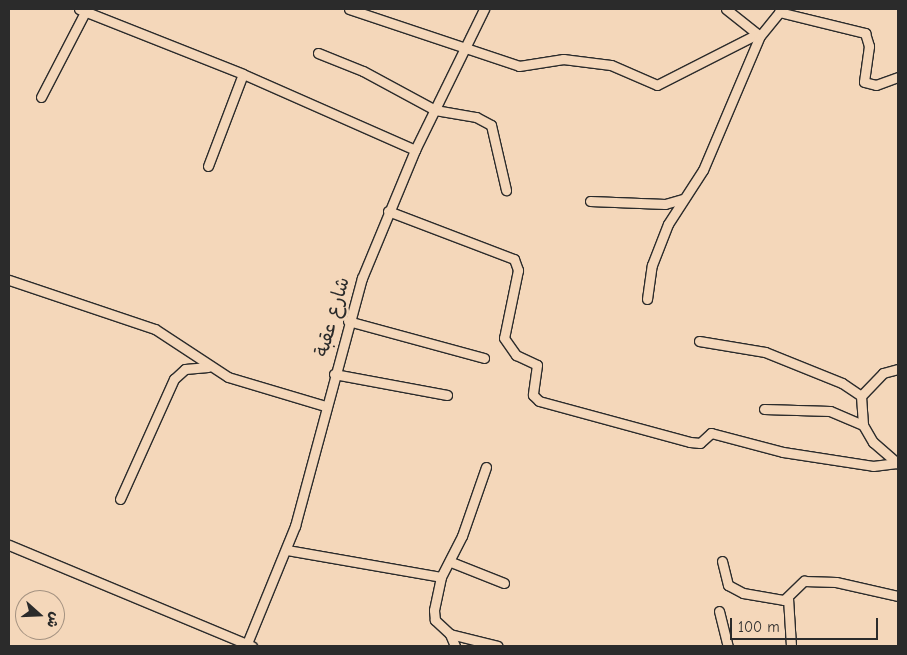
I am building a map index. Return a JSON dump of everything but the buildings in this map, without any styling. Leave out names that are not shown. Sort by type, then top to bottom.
[{"type":"street","points":[[349,9],[519,66],[563,59],[611,65],[657,85],[759,35]]},
{"type":"street","name":"شارع عقبة","points":[[248,646],[287,550],[348,321],[388,212],[415,150],[484,9]]},
{"type":"street","points":[[726,9],[759,35]]},
{"type":"street","points":[[41,97],[82,10],[244,74],[415,150]]},
{"type":"street","points":[[647,299],[660,242],[724,126],[743,70],[759,35],[780,11],[864,33],[869,46],[864,82],[876,85],[898,77]]},
{"type":"street","points":[[318,53],[364,71],[436,110],[476,117],[491,125],[506,190]]},
{"type":"street","points":[[208,166],[244,74]]},
{"type":"street","points":[[590,201],[666,204],[683,199]]},
{"type":"street","points":[[388,212],[514,259],[518,270],[504,338],[516,355],[538,365],[533,395],[539,401],[690,442],[700,443],[711,433],[783,452],[873,466],[898,464]]},
{"type":"street","points":[[9,280],[155,329],[208,367],[228,378],[325,406]]},
{"type":"street","points":[[348,321],[484,358]]},
{"type":"street","points":[[699,340],[765,352],[842,383],[861,396]]},
{"type":"street","points":[[120,499],[174,379],[185,369],[208,367]]},
{"type":"street","points":[[898,368],[883,373],[861,396],[863,425],[873,442],[898,464]]},
{"type":"street","points":[[334,374],[447,395]]},
{"type":"street","points":[[764,409],[830,411],[863,425]]},
{"type":"street","points":[[455,646],[450,634],[435,620],[441,577],[451,562],[486,467]]},
{"type":"street","points":[[9,546],[248,646]]},
{"type":"street","points":[[287,550],[441,577]]},
{"type":"street","points":[[722,561],[728,585],[743,593],[788,598]]},
{"type":"street","points":[[451,562],[504,583]]},
{"type":"street","points":[[791,646],[788,598],[804,581],[836,582],[898,596]]},
{"type":"street","points":[[719,611],[728,646]]},
{"type":"street","points":[[450,634],[498,646]]}]
